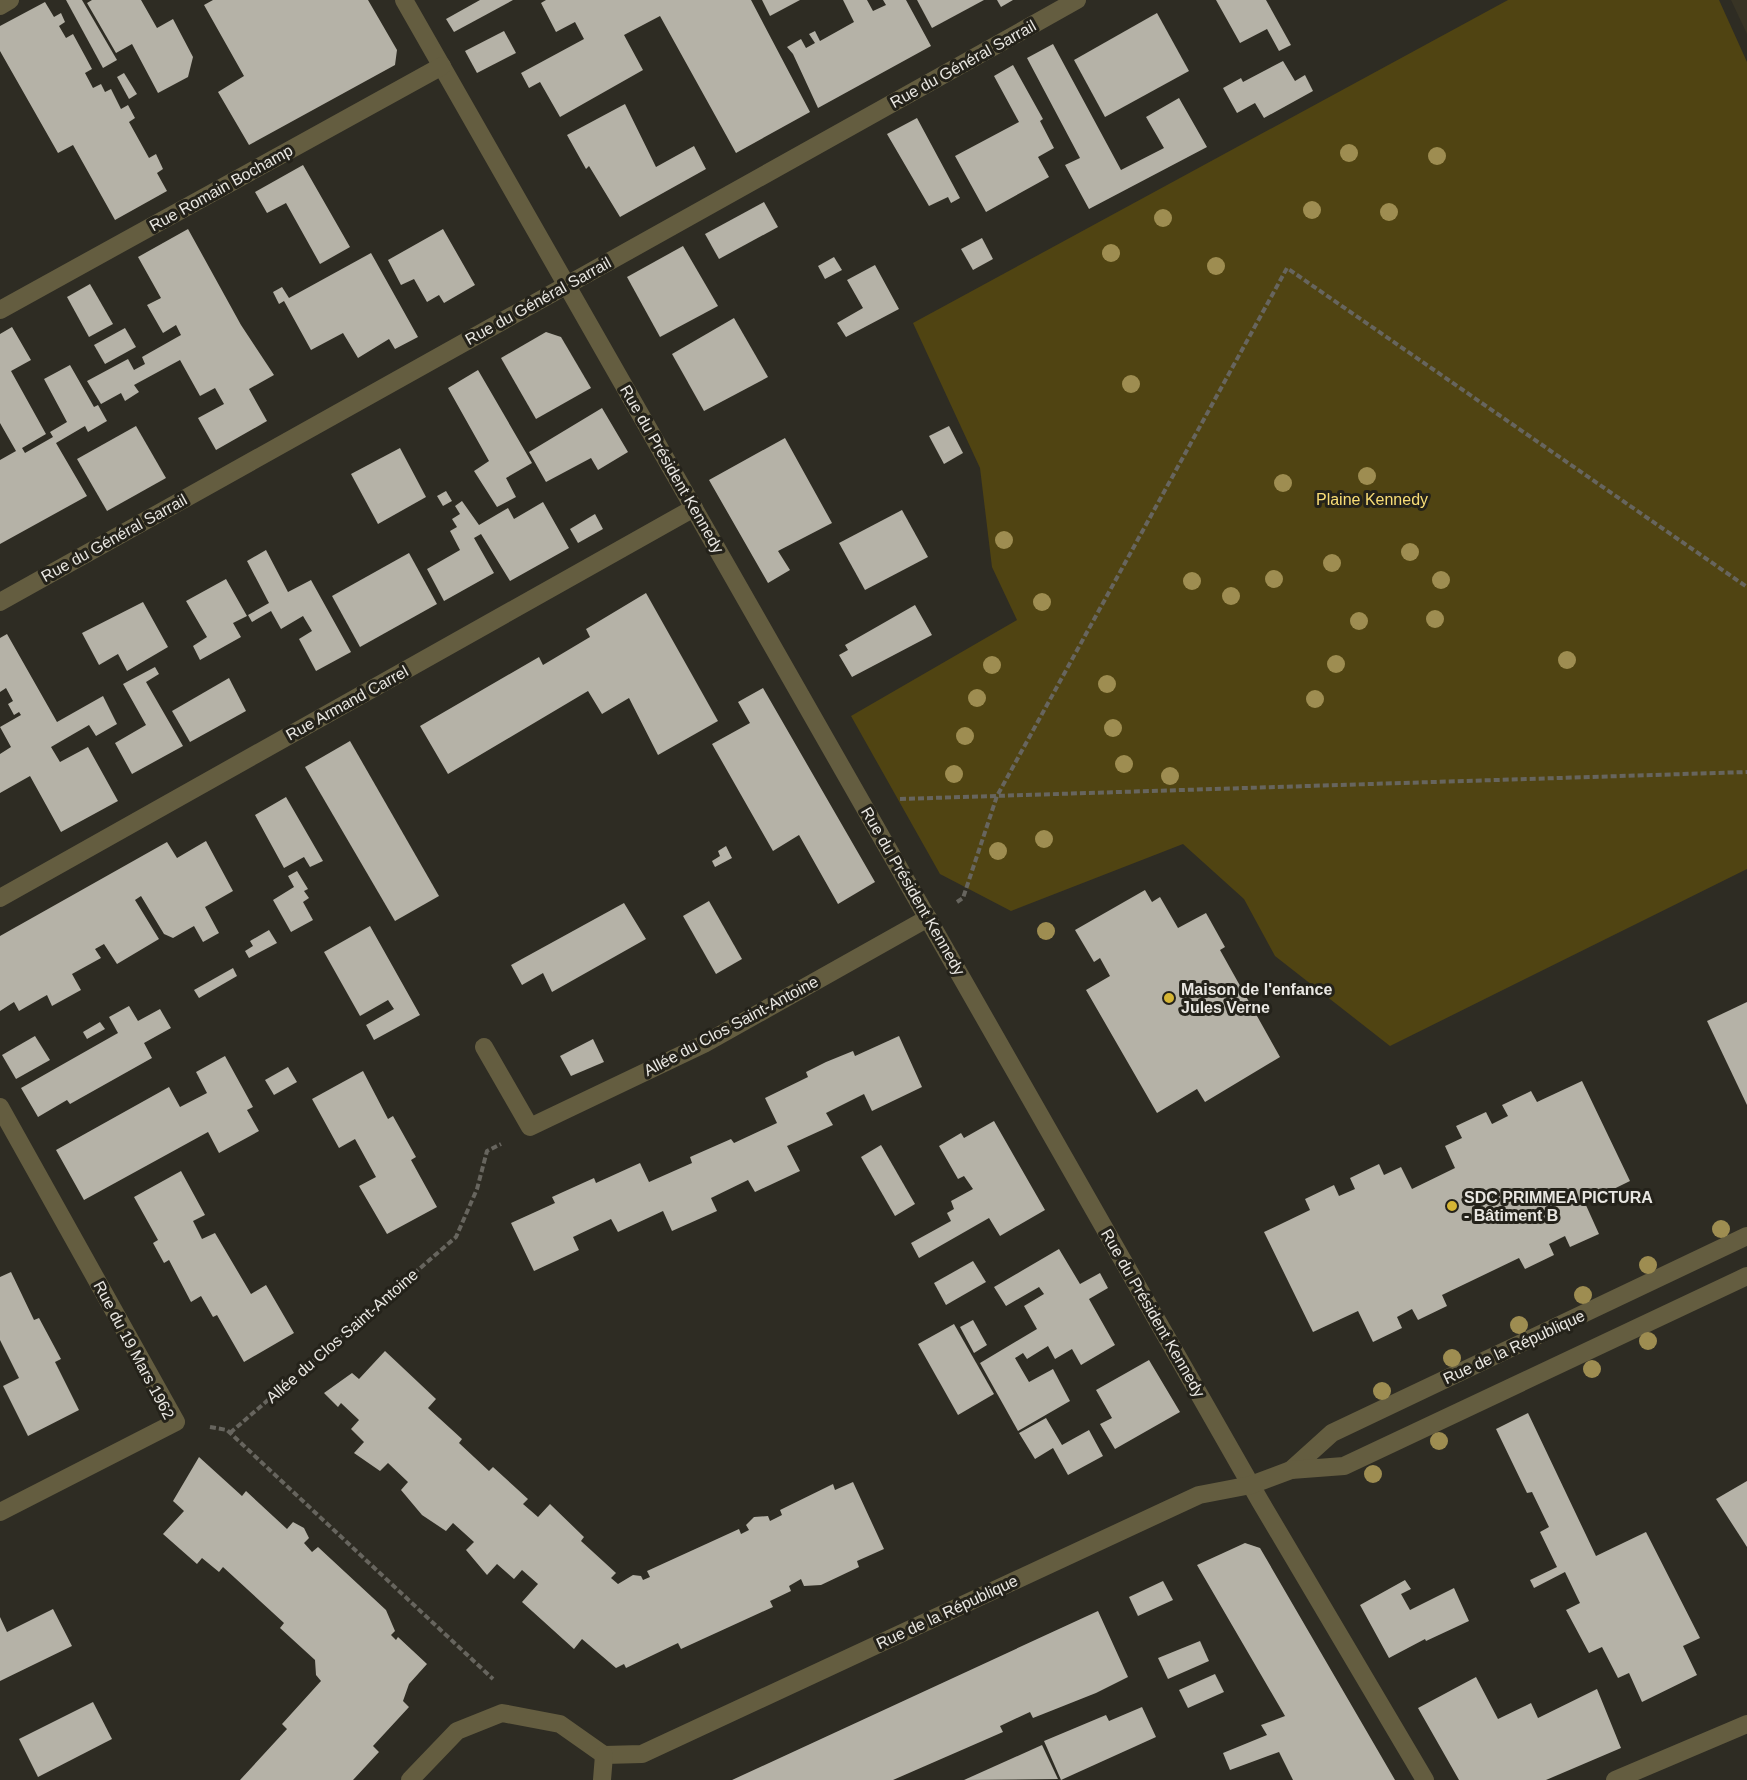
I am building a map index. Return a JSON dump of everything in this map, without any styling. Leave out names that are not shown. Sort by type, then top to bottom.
[{"type":"street","points":[[0,6],[10,0]]},
{"type":"street","name":"Rue du Président Kennedy","points":[[404,0],[1251,1485],[1425,1780]]},
{"type":"street","name":"Rue du Général Sarrail","points":[[0,602],[1077,0]]},
{"type":"street","name":"Rue Romain Bochamp","points":[[0,310],[442,66]]},
{"type":"street","name":"Rue Armand Carrel","points":[[0,898],[694,508]]},
{"type":"street","name":"Allée du Clos Saint-Antoine","points":[[530,1127],[704,1044],[928,918]]},
{"type":"street","points":[[484,1047],[530,1127]]},
{"type":"street","name":"Rue du 19 Mars 1962","points":[[0,1107],[176,1422],[0,1512]]},
{"type":"street","name":"Rue de la République","points":[[1291,1470],[1332,1433],[1747,1236]]},
{"type":"street","name":"Rue de la République","points":[[604,1755],[642,1754],[1199,1495],[1251,1485],[1291,1470],[1344,1466],[1747,1276]]},
{"type":"street","points":[[410,1780],[457,1731],[502,1713],[560,1724],[604,1755],[602,1780]]},
{"type":"street","points":[[1615,1780],[1747,1724]]},
{"type":"path","points":[[928,918],[963,898],[997,796],[1287,268],[1747,587]]},
{"type":"path","points":[[861,800],[1747,772]]},
{"type":"path","name":"Allée du Clos Saint-Antoine","points":[[230,1433],[456,1237],[477,1189],[487,1152],[530,1127]]},
{"type":"path","points":[[176,1422],[227,1430],[502,1687],[515,1715]]},
{"type":"shaded area","points":[[1731,0],[1747,0],[1747,34]]},
{"type":"green space","name":"Plaine Kennedy","points":[[1508,0],[1719,0],[1747,62],[1747,869],[1390,1046],[1275,956],[1244,899],[1183,844],[1011,911],[940,874],[851,716],[1017,620],[992,567],[980,468],[913,323]]},
{"type":"building","points":[[66,0],[82,0],[117,60],[103,68]]},
{"type":"building","points":[[92,0],[141,0],[157,28],[173,19],[193,57],[188,77],[158,93],[132,44],[116,53],[87,3]]},
{"type":"building","points":[[213,0],[368,0],[397,50],[395,65],[249,145],[218,92],[244,76],[204,5]]},
{"type":"building","points":[[480,0],[513,0],[454,32],[446,19]]},
{"type":"building","points":[[546,0],[751,0],[810,112],[736,153],[660,16],[624,35],[643,70],[560,117],[540,82],[529,88],[521,73],[584,39],[575,22],[556,32],[541,3]]},
{"type":"building","points":[[762,0],[800,0],[770,16]]},
{"type":"building","points":[[843,0],[867,0],[873,11],[886,5],[883,0],[906,0],[931,46],[818,108],[793,54],[787,47],[801,39],[806,48],[815,43],[809,34],[815,31],[820,41],[854,22]]},
{"type":"building","points":[[917,0],[984,0],[932,28]]},
{"type":"building","points":[[997,0],[1013,0],[1001,7]]},
{"type":"building","points":[[1216,0],[1266,0],[1291,45],[1279,51],[1267,29],[1240,43]]},
{"type":"building","points":[[45,2],[54,17],[61,13],[65,22],[59,26],[66,38],[73,34],[92,69],[85,73],[93,88],[101,84],[105,92],[111,89],[121,109],[128,105],[135,118],[129,122],[149,158],[156,154],[163,169],[157,173],[167,191],[115,220],[73,145],[58,153],[0,51],[0,26]]},
{"type":"building","points":[[1157,13],[1189,71],[1105,117],[1074,60]]},
{"type":"building","points":[[504,31],[516,53],[477,73],[465,51]]},
{"type":"building","points":[[1053,44],[1121,170],[1164,148],[1146,117],[1179,98],[1207,147],[1089,209],[1065,165],[1080,158],[1027,58]]},
{"type":"building","points":[[1283,61],[1295,81],[1305,75],[1313,91],[1264,118],[1255,103],[1237,113],[1223,88],[1241,78],[1243,82]]},
{"type":"building","points":[[1013,65],[1043,119],[1040,121],[1054,148],[1038,157],[1049,177],[986,212],[955,156],[1019,122],[994,76]]},
{"type":"building","points":[[124,73],[137,94],[129,99],[117,77]]},
{"type":"building","points":[[625,104],[656,167],[694,146],[706,169],[620,217],[589,166],[586,169],[567,135]]},
{"type":"building","points":[[917,118],[960,198],[951,203],[948,197],[929,206],[887,134]]},
{"type":"building","points":[[303,165],[350,247],[320,264],[286,203],[267,213],[255,192]]},
{"type":"building","points":[[764,202],[778,227],[719,259],[705,234]]},
{"type":"building","points":[[188,229],[241,325],[274,375],[249,389],[267,421],[216,450],[198,418],[224,404],[215,388],[200,396],[180,360],[134,385],[139,392],[125,401],[121,393],[101,404],[87,381],[128,359],[134,370],[145,364],[142,357],[181,335],[176,325],[163,333],[147,305],[161,298],[138,257]]},
{"type":"building","points":[[443,229],[475,285],[444,303],[439,295],[427,302],[414,279],[401,285],[388,260]]},
{"type":"building","points":[[982,238],[993,259],[973,270],[961,249]]},
{"type":"building","points":[[683,246],[718,306],[660,337],[627,277]]},
{"type":"building","points":[[371,253],[418,337],[395,349],[389,339],[358,358],[343,333],[311,350],[284,301],[279,304],[273,292],[282,287],[289,298]]},
{"type":"building","points":[[834,257],[842,270],[825,279],[818,266]]},
{"type":"building","points":[[875,265],[899,309],[846,337],[837,323],[863,308],[847,280]]},
{"type":"building","points":[[90,284],[113,324],[89,337],[67,297]]},
{"type":"building","points":[[734,318],[768,377],[704,411],[672,354]]},
{"type":"building","points":[[12,327],[31,360],[11,371],[46,434],[22,448],[25,453],[53,437],[50,432],[67,422],[44,379],[70,365],[94,407],[98,405],[107,421],[88,432],[85,426],[56,443],[87,496],[0,544],[0,460],[16,451],[0,423],[0,334]]},
{"type":"building","points":[[125,328],[136,347],[105,364],[94,345]]},
{"type":"building","points":[[546,332],[561,337],[591,388],[536,419],[501,358]]},
{"type":"building","points":[[478,370],[532,463],[506,478],[516,497],[497,507],[474,471],[489,461],[448,388]]},
{"type":"building","points":[[602,408],[628,452],[598,470],[591,458],[546,482],[529,452]]},
{"type":"building","points":[[136,426],[166,478],[107,511],[77,459]]},
{"type":"building","points":[[949,426],[963,453],[944,464],[929,436]]},
{"type":"building","points":[[785,438],[832,523],[778,551],[790,570],[768,583],[709,480]]},
{"type":"building","points":[[400,448],[426,497],[378,524],[351,474]]},
{"type":"building","points":[[446,491],[452,501],[443,506],[437,496]]},
{"type":"building","points":[[462,501],[479,525],[508,508],[514,519],[543,502],[569,548],[510,581],[481,534],[474,538],[494,573],[444,601],[427,569],[460,550],[450,531],[457,527],[452,519],[460,514],[455,506]]},
{"type":"building","points":[[902,510],[928,557],[865,590],[839,543]]},
{"type":"building","points":[[595,514],[603,529],[578,543],[570,529]]},
{"type":"building","points":[[266,550],[288,592],[311,580],[351,652],[316,671],[299,639],[312,631],[303,616],[281,629],[271,611],[252,622],[248,615],[269,603],[247,561]]},
{"type":"building","points":[[409,553],[437,604],[360,647],[332,596]]},
{"type":"building","points":[[226,579],[247,616],[233,623],[241,637],[200,660],[193,646],[207,637],[186,601]]},
{"type":"building","points":[[646,593],[718,721],[658,755],[629,698],[602,714],[588,691],[448,774],[420,726],[539,657],[543,665],[590,637],[586,629]]},
{"type":"building","points":[[143,602],[168,647],[127,671],[118,654],[99,665],[82,633]]},
{"type":"building","points":[[915,605],[932,635],[852,677],[839,655],[848,650],[845,645]]},
{"type":"building","points":[[7,634],[57,722],[103,696],[117,724],[96,736],[89,725],[51,747],[60,762],[88,747],[118,801],[61,832],[30,776],[0,793],[0,754],[11,747],[0,727],[21,715],[19,712],[14,715],[8,704],[13,701],[6,688],[0,692],[0,638]]},
{"type":"building","points":[[155,667],[159,674],[146,682],[183,746],[132,774],[115,743],[146,725],[123,684]]},
{"type":"building","points":[[229,678],[246,711],[190,742],[172,711]]},
{"type":"building","points":[[763,688],[875,882],[838,904],[799,835],[773,851],[712,744],[750,723],[738,702]]},
{"type":"building","points":[[350,741],[439,896],[395,921],[305,767]]},
{"type":"building","points":[[286,797],[323,861],[310,867],[304,857],[284,868],[255,815]]},
{"type":"building","points":[[206,841],[233,891],[205,907],[219,933],[203,942],[194,926],[173,938],[164,934],[141,896],[135,900],[159,939],[117,964],[104,944],[95,949],[101,958],[72,974],[81,990],[52,1006],[47,995],[19,1011],[14,1002],[0,1011],[0,936],[167,842],[177,858]]},
{"type":"building","points":[[726,846],[732,858],[715,867],[712,861],[720,856],[718,851]]},
{"type":"building","points":[[297,871],[308,889],[304,891],[309,898],[303,902],[313,920],[291,932],[273,900],[294,887],[288,876]]},
{"type":"building","name":"Maison de l'enfance Jules Verne","points":[[1145,890],[1152,902],[1160,897],[1178,928],[1206,913],[1225,947],[1220,950],[1280,1057],[1205,1102],[1197,1089],[1157,1113],[1086,990],[1110,976],[1100,958],[1094,962],[1075,930]]},
{"type":"building","points":[[709,901],[742,959],[716,974],[683,916]]},
{"type":"building","points":[[624,903],[646,939],[552,992],[543,973],[522,985],[511,965]]},
{"type":"building","points":[[370,926],[420,1015],[374,1040],[366,1025],[394,1009],[388,1000],[360,1016],[324,952]]},
{"type":"building","points":[[269,930],[277,943],[249,958],[245,951],[253,946],[250,941]]},
{"type":"building","points":[[233,968],[237,976],[199,998],[194,990]]},
{"type":"building","points":[[1747,1002],[1747,1105],[1707,1021]]},
{"type":"building","points":[[129,1006],[138,1021],[160,1009],[171,1028],[144,1043],[152,1058],[70,1104],[67,1100],[38,1117],[21,1088],[118,1033],[109,1017]]},
{"type":"building","points":[[100,1022],[105,1029],[87,1039],[83,1032]]},
{"type":"building","points":[[35,1036],[50,1060],[16,1079],[2,1055]]},
{"type":"building","points":[[899,1036],[922,1087],[872,1111],[864,1094],[826,1113],[833,1125],[787,1146],[800,1171],[755,1192],[748,1180],[711,1198],[717,1211],[672,1231],[663,1211],[618,1232],[611,1219],[573,1237],[579,1250],[534,1271],[511,1223],[555,1203],[552,1197],[594,1178],[596,1183],[640,1163],[649,1182],[692,1163],[690,1157],[731,1139],[734,1143],[777,1123],[765,1098],[808,1077],[806,1072],[826,1062],[853,1051],[855,1056]]},
{"type":"building","points":[[593,1039],[604,1062],[571,1076],[560,1056]]},
{"type":"building","points":[[225,1056],[253,1107],[247,1110],[259,1131],[219,1153],[208,1132],[84,1200],[56,1150],[169,1087],[180,1107],[207,1093],[196,1072]]},
{"type":"building","points":[[288,1067],[297,1082],[274,1095],[265,1080]]},
{"type":"building","points":[[363,1071],[388,1119],[393,1116],[416,1157],[411,1160],[437,1207],[387,1234],[359,1186],[376,1177],[355,1139],[339,1148],[312,1099]]},
{"type":"building","name":"SDC PRIMMEA PICTURA - Bâtiment B","points":[[1582,1081],[1630,1181],[1585,1203],[1599,1234],[1570,1247],[1565,1236],[1549,1244],[1554,1255],[1525,1269],[1519,1258],[1442,1295],[1447,1306],[1418,1320],[1412,1309],[1397,1317],[1402,1328],[1373,1342],[1358,1311],[1313,1332],[1264,1232],[1310,1210],[1305,1199],[1334,1185],[1339,1196],[1355,1189],[1350,1178],[1379,1164],[1384,1175],[1401,1167],[1412,1189],[1455,1168],[1445,1146],[1462,1138],[1456,1126],[1486,1112],[1492,1124],[1508,1116],[1502,1105],[1531,1091],[1537,1102]]},
{"type":"building","points":[[994,1121],[1045,1210],[1000,1236],[989,1218],[919,1258],[911,1243],[951,1221],[947,1213],[954,1209],[951,1201],[973,1189],[964,1176],[958,1179],[939,1146],[961,1133],[964,1138]]},
{"type":"building","points":[[881,1145],[915,1204],[895,1216],[861,1157]]},
{"type":"building","points":[[181,1171],[205,1215],[193,1221],[202,1239],[215,1233],[251,1294],[266,1285],[294,1333],[244,1362],[217,1315],[213,1317],[201,1296],[191,1302],[169,1260],[164,1263],[153,1243],[158,1240],[134,1197]]},
{"type":"building","points":[[1059,1249],[1080,1284],[1100,1273],[1108,1288],[1089,1299],[1115,1345],[1081,1365],[1072,1349],[1055,1359],[1048,1346],[1027,1359],[1023,1353],[1015,1358],[1029,1382],[1053,1369],[1070,1401],[1018,1431],[980,1363],[1037,1329],[1024,1306],[1044,1294],[1039,1287],[1006,1306],[994,1287]]},
{"type":"building","points":[[973,1261],[986,1282],[946,1305],[934,1283]]},
{"type":"building","points":[[11,1272],[34,1320],[39,1318],[61,1359],[55,1362],[79,1410],[28,1436],[3,1386],[19,1378],[0,1340],[0,1277]]},
{"type":"building","points":[[973,1320],[987,1345],[974,1353],[960,1327]]},
{"type":"building","points":[[954,1324],[994,1394],[958,1415],[918,1344]]},
{"type":"building","points":[[385,1351],[436,1399],[428,1408],[462,1439],[459,1443],[489,1471],[493,1467],[528,1499],[523,1504],[538,1517],[550,1504],[584,1537],[581,1541],[616,1573],[611,1578],[618,1584],[633,1575],[641,1576],[643,1580],[650,1577],[647,1571],[739,1529],[741,1534],[749,1530],[746,1525],[754,1517],[768,1516],[770,1521],[782,1515],[780,1510],[833,1484],[835,1490],[853,1482],[884,1549],[857,1561],[859,1567],[821,1585],[804,1586],[801,1579],[789,1586],[791,1591],[770,1601],[773,1607],[681,1649],[678,1643],[626,1668],[624,1664],[616,1668],[582,1639],[574,1649],[522,1602],[538,1584],[522,1570],[514,1579],[497,1564],[487,1575],[466,1550],[474,1542],[453,1523],[446,1531],[422,1515],[401,1490],[408,1482],[388,1463],[380,1471],[354,1453],[364,1442],[351,1429],[359,1420],[341,1403],[338,1407],[324,1393],[352,1373],[359,1379]]},
{"type":"building","points":[[1149,1360],[1180,1412],[1115,1449],[1100,1424],[1112,1418],[1096,1390]]},
{"type":"building","points":[[1528,1413],[1596,1556],[1646,1532],[1700,1638],[1683,1646],[1697,1675],[1642,1702],[1629,1673],[1618,1678],[1602,1647],[1589,1653],[1566,1610],[1580,1603],[1565,1572],[1534,1588],[1530,1580],[1557,1567],[1540,1532],[1549,1527],[1532,1492],[1527,1493],[1496,1429]]},
{"type":"building","points":[[1046,1418],[1062,1445],[1089,1430],[1103,1456],[1068,1475],[1053,1448],[1035,1459],[1019,1433]]},
{"type":"building","points":[[199,1457],[242,1496],[246,1491],[287,1529],[293,1522],[304,1528],[309,1538],[304,1543],[312,1552],[318,1547],[386,1610],[395,1631],[391,1635],[396,1640],[398,1637],[427,1664],[409,1684],[403,1701],[409,1707],[373,1746],[379,1752],[353,1780],[240,1780],[287,1729],[282,1724],[321,1681],[316,1675],[315,1660],[280,1628],[284,1623],[223,1567],[219,1572],[202,1558],[197,1564],[163,1534],[184,1511],[173,1501]]},
{"type":"building","points":[[1747,1481],[1747,1547],[1716,1499]]},
{"type":"building","points":[[1245,1543],[1260,1548],[1395,1780],[1293,1780],[1279,1752],[1230,1770],[1223,1753],[1267,1735],[1261,1725],[1285,1716],[1197,1565]]},
{"type":"building","points":[[1405,1580],[1411,1589],[1401,1594],[1410,1610],[1454,1588],[1469,1621],[1426,1641],[1425,1639],[1389,1658],[1360,1605]]},
{"type":"building","points":[[1163,1581],[1173,1600],[1138,1616],[1129,1597]]},
{"type":"building","points":[[53,1609],[72,1646],[0,1681],[0,1617],[7,1632]]},
{"type":"building","points":[[1098,1611],[1128,1677],[1096,1693],[1033,1718],[1030,1712],[1000,1726],[1003,1732],[893,1780],[732,1780]]},
{"type":"building","points":[[1200,1641],[1209,1661],[1168,1679],[1158,1658]]},
{"type":"building","points":[[1215,1674],[1224,1692],[1188,1708],[1179,1690]]},
{"type":"building","points":[[1476,1677],[1498,1719],[1531,1703],[1538,1718],[1597,1689],[1621,1748],[1546,1780],[1459,1780],[1418,1708]]},
{"type":"building","points":[[93,1702],[112,1739],[38,1777],[19,1739]]},
{"type":"building","points":[[1142,1707],[1156,1737],[1061,1780],[1044,1741],[1106,1715],[1109,1721]]},
{"type":"building","points":[[1042,1745],[1058,1779],[964,1780],[984,1771]]},
{"type":"place","name":"Maison de l'enfance Jules Verne","points":[[1169,998]]},
{"type":"place","name":"SDC PRIMMEA PICTURA - Bâtiment B","points":[[1452,1206]]}]
